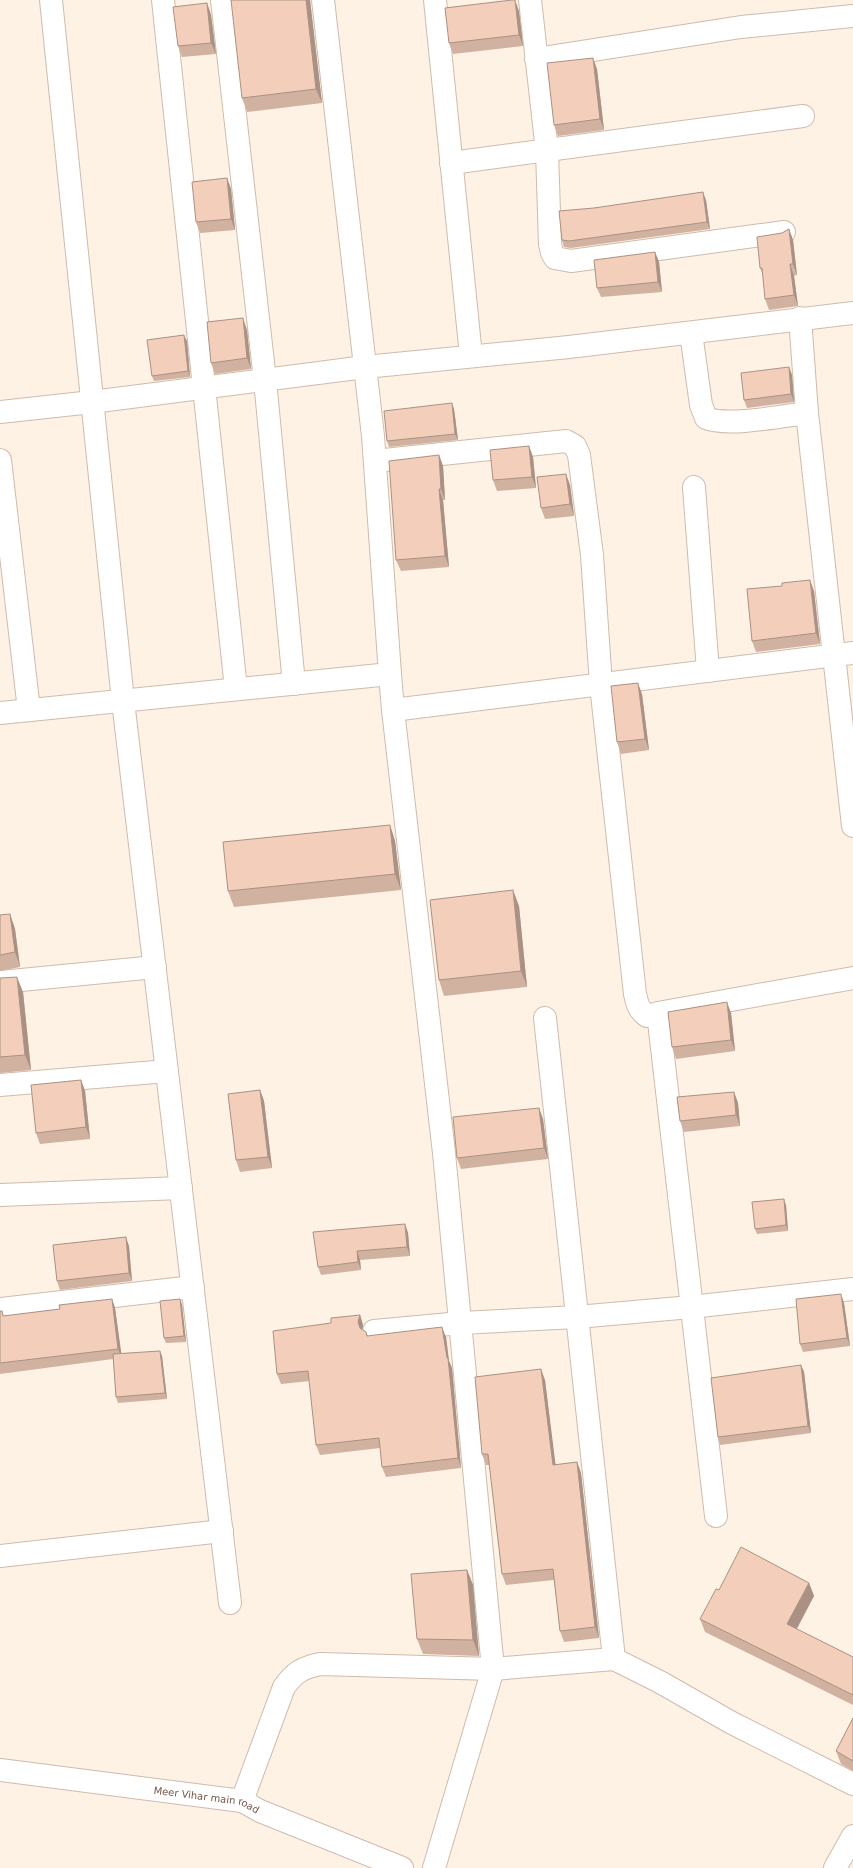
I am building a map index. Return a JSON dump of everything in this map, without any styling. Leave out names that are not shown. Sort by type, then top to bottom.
[{"type":"street","points":[[50,0],[123,701],[230,1603]]},
{"type":"street","points":[[163,0],[236,689]]},
{"type":"street","points":[[222,0],[265,380],[294,684]]},
{"type":"street","points":[[323,0],[375,461],[393,710],[444,1153],[493,1669],[434,1868]]},
{"type":"street","points":[[435,0],[471,356]]},
{"type":"street","points":[[530,0],[547,151],[550,244],[552,254],[555,258],[571,261],[784,232]]},
{"type":"street","points":[[536,59],[741,27],[853,16]]},
{"type":"street","points":[[452,163],[803,116]]},
{"type":"street","points":[[0,412],[92,402],[365,367],[691,333],[800,318],[853,313]]},
{"type":"street","points":[[800,318],[807,413],[844,654],[853,826]]},
{"type":"street","points":[[691,333],[703,412],[706,418],[720,421],[751,420],[807,413]]},
{"type":"street","points":[[375,461],[566,441],[575,446],[579,455],[592,555],[601,685],[635,994],[642,1013],[647,1016],[853,978]]},
{"type":"street","points":[[0,460],[29,710]]},
{"type":"street","points":[[694,487],[708,671]]},
{"type":"street","points":[[393,710],[844,654]]},
{"type":"street","points":[[0,713],[390,674]]},
{"type":"street","points":[[0,982],[155,967]]},
{"type":"street","points":[[658,1013],[716,1516]]},
{"type":"street","points":[[545,1018],[614,1660]]},
{"type":"street","points":[[0,1085],[167,1071]]},
{"type":"street","points":[[0,1195],[181,1188]]},
{"type":"street","points":[[0,1309],[193,1287]]},
{"type":"street","points":[[374,1331],[461,1323],[577,1317],[691,1307],[853,1289]]},
{"type":"street","points":[[0,1556],[222,1531]]},
{"type":"street","points":[[242,1802],[284,1687],[294,1674],[308,1667],[320,1664],[493,1669],[614,1660],[660,1682],[732,1723],[853,1784]]},
{"type":"street","name":"Meer Vihar main road","points":[[0,1770],[242,1802],[260,1811],[402,1868]]},
{"type":"street","points":[[835,1868],[853,1836]]},
{"type":"building","points":[[231,0],[306,0],[316,89],[242,98]]},
{"type":"building","points":[[515,0],[519,35],[449,43],[445,8]]},
{"type":"building","points":[[207,3],[211,43],[178,46],[173,7]]},
{"type":"building","points":[[593,58],[600,119],[554,125],[547,63]]},
{"type":"building","points":[[227,178],[231,219],[196,222],[192,182]]},
{"type":"building","points":[[703,192],[707,222],[569,241],[562,240],[559,211],[594,208]]},
{"type":"building","points":[[789,229],[793,264],[790,264],[794,295],[765,299],[757,237],[782,233]]},
{"type":"building","points":[[655,252],[658,282],[597,288],[594,260]]},
{"type":"building","points":[[243,318],[247,358],[211,363],[207,322]]},
{"type":"building","points":[[184,335],[188,371],[152,376],[147,340]]},
{"type":"building","points":[[789,367],[791,394],[744,400],[741,373]]},
{"type":"building","points":[[452,403],[455,434],[387,441],[384,411]]},
{"type":"building","points":[[529,446],[532,477],[493,480],[490,450]]},
{"type":"building","points":[[439,455],[441,489],[439,489],[445,556],[396,560],[389,461]]},
{"type":"building","points":[[566,474],[570,504],[541,508],[537,477]]},
{"type":"building","points":[[810,580],[816,633],[752,641],[747,589],[782,586],[782,583]]},
{"type":"building","points":[[638,683],[645,739],[617,742],[611,686]]},
{"type":"building","points":[[390,825],[395,874],[228,891],[223,842]]},
{"type":"building","points":[[513,890],[521,971],[439,980],[430,900]]},
{"type":"building","points":[[10,914],[15,952],[0,955],[0,915]]},
{"type":"building","points":[[17,977],[25,1055],[0,1057],[0,978]]},
{"type":"building","points":[[727,1002],[731,1040],[672,1047],[668,1012]]},
{"type":"building","points":[[81,1080],[86,1127],[36,1133],[31,1085]]},
{"type":"building","points":[[260,1090],[268,1157],[236,1160],[228,1094]]},
{"type":"building","points":[[734,1092],[736,1115],[680,1121],[677,1097]]},
{"type":"building","points":[[539,1108],[544,1148],[457,1158],[453,1117]]},
{"type":"building","points":[[784,1199],[786,1225],[755,1229],[752,1202]]},
{"type":"building","points":[[405,1224],[407,1247],[357,1251],[358,1262],[318,1267],[313,1232]]},
{"type":"building","points":[[126,1237],[129,1273],[57,1281],[53,1245]]},
{"type":"building","points":[[841,1294],[847,1338],[800,1344],[796,1299]]},
{"type":"building","points":[[112,1299],[118,1349],[0,1363],[0,1311],[2,1311],[3,1316],[60,1309],[59,1305]]},
{"type":"building","points":[[180,1299],[184,1336],[164,1338],[160,1301]]},
{"type":"building","points":[[360,1315],[358,1322],[360,1328],[366,1332],[367,1336],[442,1327],[448,1358],[458,1458],[382,1467],[379,1438],[316,1445],[308,1371],[277,1374],[273,1331],[331,1323],[331,1318]]},
{"type":"building","points":[[160,1351],[165,1393],[116,1397],[113,1354]]},
{"type":"building","points":[[801,1365],[808,1426],[718,1437],[711,1378]]},
{"type":"building","points":[[541,1369],[553,1465],[577,1462],[595,1627],[560,1631],[553,1569],[502,1574],[488,1454],[482,1454],[475,1377]]},
{"type":"building","points":[[741,1547],[809,1583],[787,1624],[853,1657],[853,1695],[700,1619],[716,1589],[719,1590]]},
{"type":"building","points":[[467,1570],[473,1640],[417,1639],[411,1574]]},
{"type":"building","points":[[853,1718],[853,1761],[836,1751]]}]
